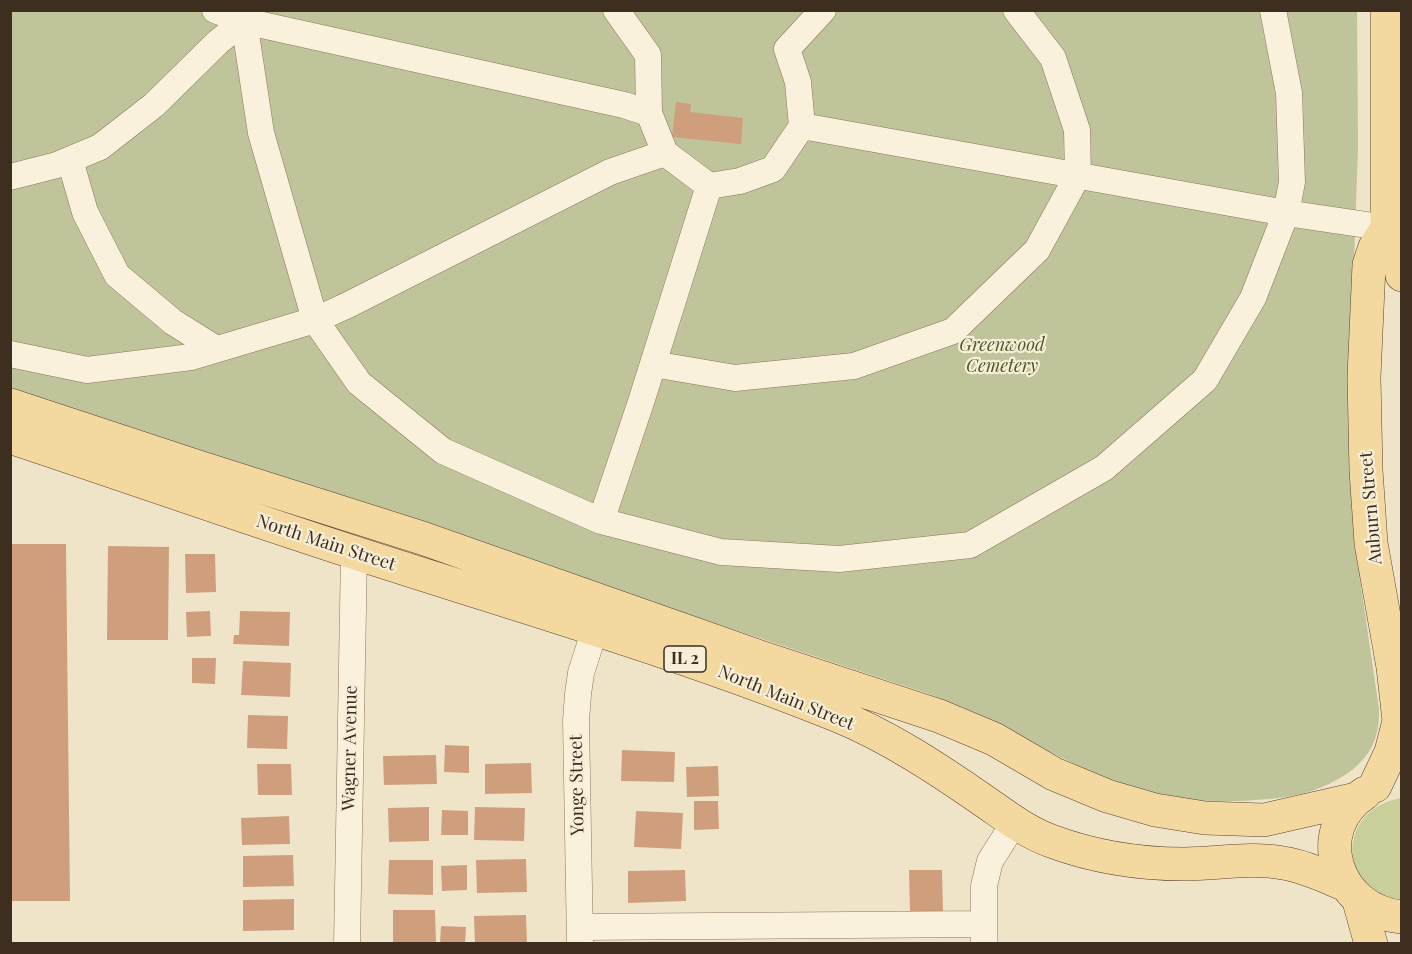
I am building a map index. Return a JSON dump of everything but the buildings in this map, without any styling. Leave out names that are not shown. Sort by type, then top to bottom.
[{"type":"main road","name":"Auburn Street","points":[[1387,10],[1394,76],[1387,228],[1399,256],[1401,275]]},
{"type":"main road","name":"Auburn Street","points":[[1352,893],[1336,862],[1335,840],[1342,818],[1377,789],[1391,752],[1399,721],[1393,667],[1371,543],[1366,470],[1364,377],[1369,265],[1375,247],[1387,228]]},
{"type":"main road","name":"North Main Street","points":[[10,405],[422,538],[760,657],[939,716],[994,739],[1054,774],[1107,796],[1155,810],[1205,818],[1264,820],[1377,789]]},
{"type":"main road","name":"North Main Street","points":[[10,437],[354,553],[681,657],[842,717],[904,749],[984,800],[1014,823],[1056,843],[1083,852],[1132,862],[1184,864],[1281,862],[1352,893],[1378,913],[1401,917]]},
{"type":"main road","points":[[1352,893],[1371,944]]},
{"type":"street","points":[[616,10],[648,55],[649,113],[665,153],[709,186],[740,181],[773,169],[802,126],[798,82],[787,49],[823,10]]},
{"type":"street","points":[[653,364],[735,378],[854,366],[953,331],[1037,250],[1078,176],[1077,130],[1053,58],[1016,10]]},
{"type":"street","points":[[225,14],[315,320],[359,383],[443,451],[601,522],[722,552],[839,559],[970,545],[1104,468],[1205,380],[1253,298],[1286,213],[1292,182],[1289,93],[1273,10]]},
{"type":"street","points":[[225,14],[624,105],[649,113]]},
{"type":"street","points":[[10,177],[57,165],[100,147],[154,105],[218,42],[225,14]]},
{"type":"street","points":[[802,126],[1286,213],[1387,228]]},
{"type":"street","points":[[10,354],[87,370],[191,357],[315,320],[359,300],[610,172],[665,153]]},
{"type":"street","points":[[70,160],[85,213],[117,275],[172,322],[216,349]]},
{"type":"street","points":[[601,522],[709,186]]},
{"type":"street","name":"Wagner Avenue","points":[[347,944],[354,553]]},
{"type":"street","name":"Yonge Street","points":[[580,935],[578,694],[581,674],[595,629]]},
{"type":"street","points":[[580,935],[984,934],[984,886],[990,861],[1014,823]]},
{"type":"green space","name":"Greenwood Cemetery","points":[[11,11],[1357,11],[1358,147],[1350,378],[1351,485],[1361,586],[1379,709],[1377,734],[1368,754],[1353,769],[1331,783],[1295,795],[1256,800],[1218,801],[1188,799],[1151,792],[1072,763],[971,711],[929,694],[11,391]]},
{"type":"green space","points":[[1401,798],[1401,900],[1380,893],[1364,881],[1355,866],[1352,849],[1355,833],[1364,817],[1380,805]]}]
